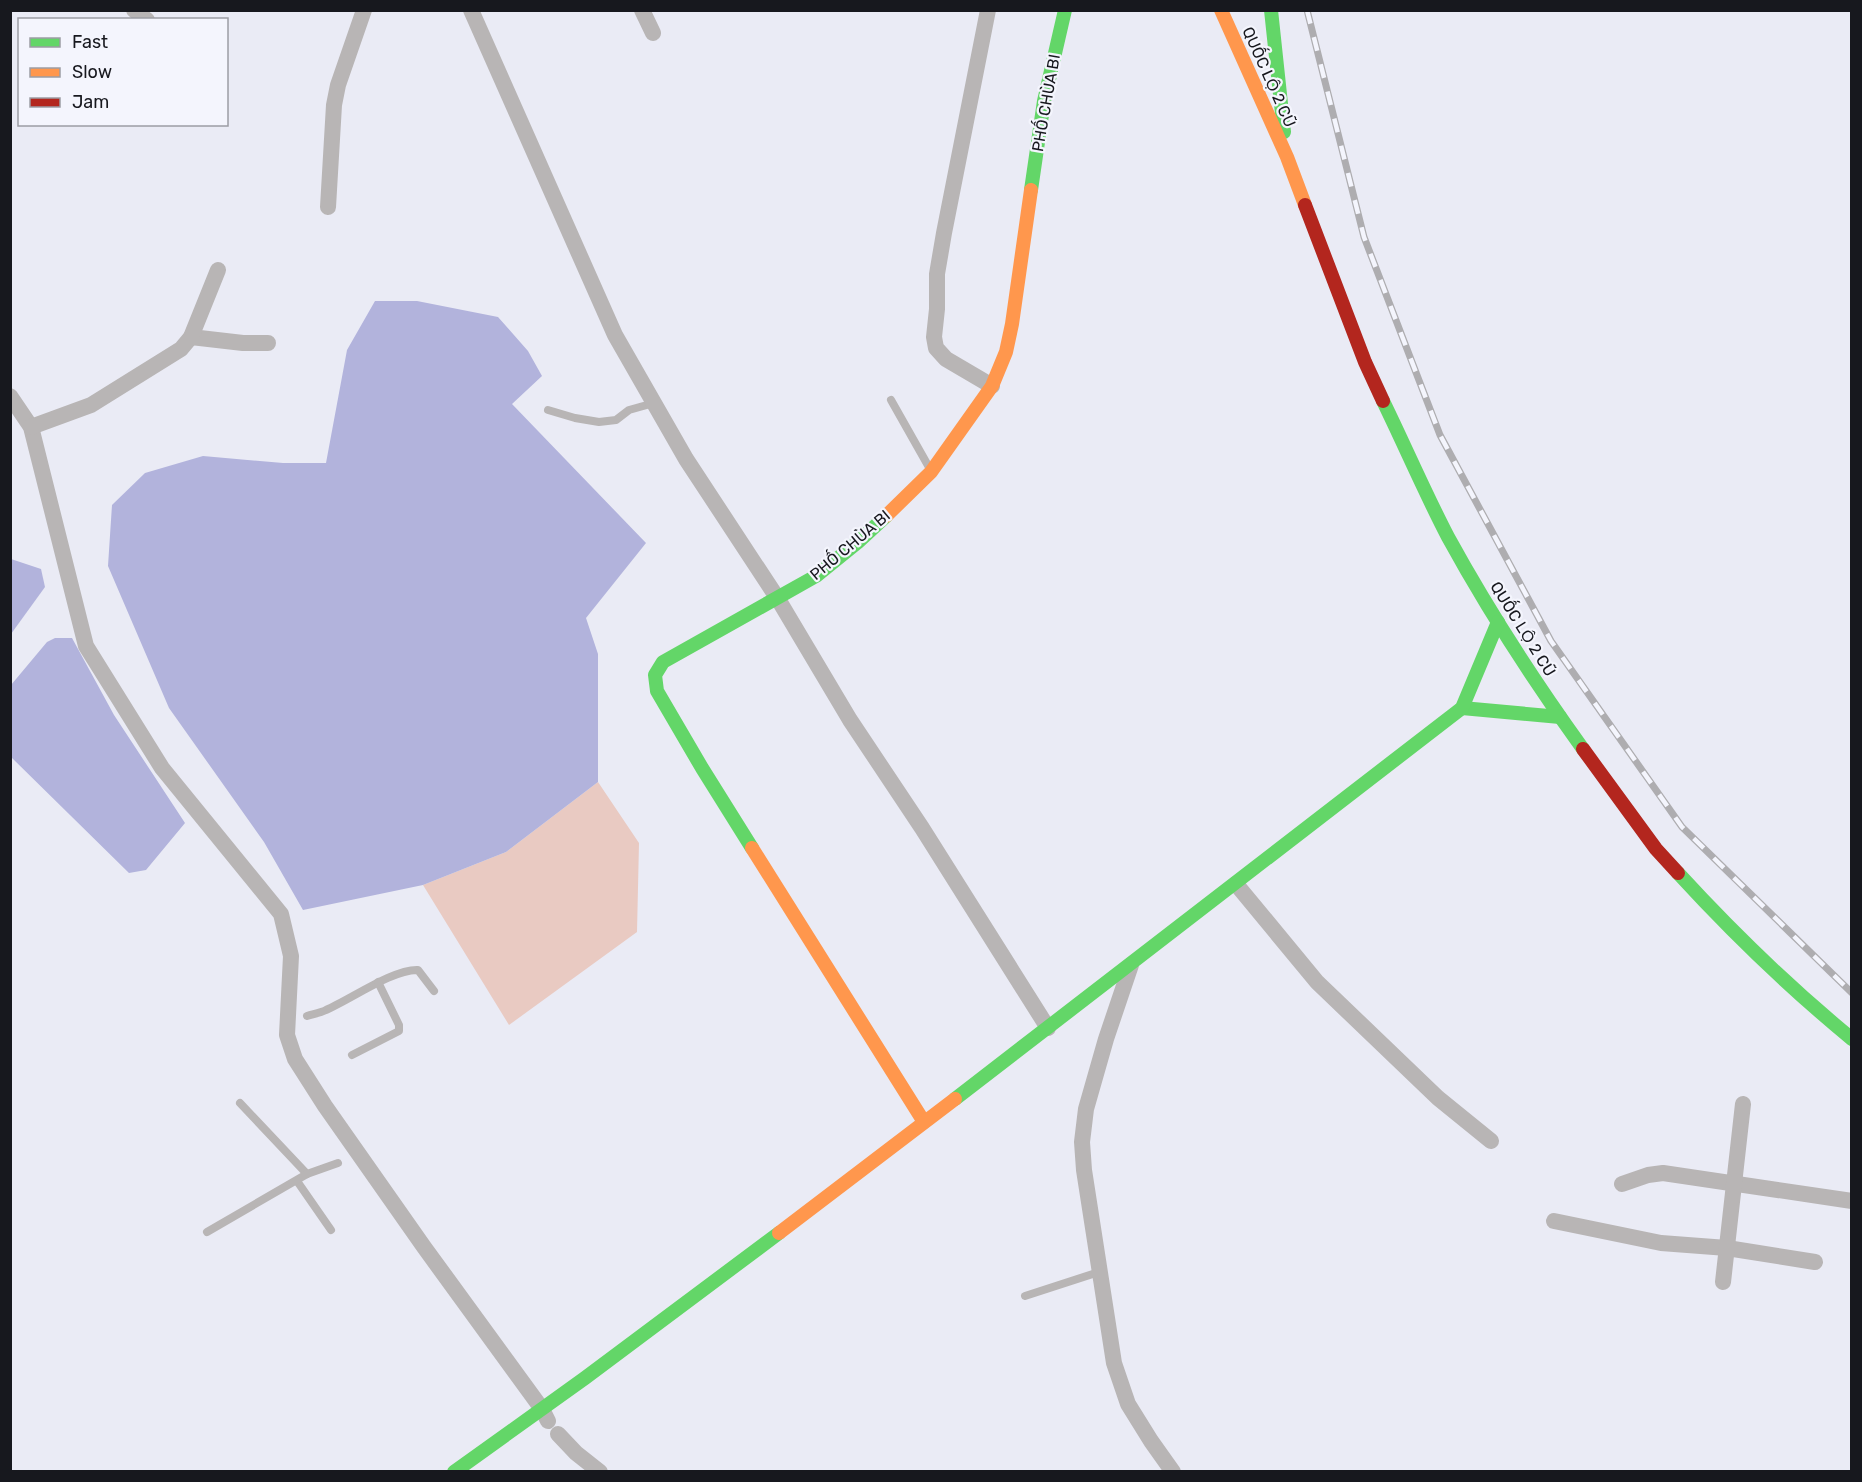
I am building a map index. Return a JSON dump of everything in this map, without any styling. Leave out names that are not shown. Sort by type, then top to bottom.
[{"type":"street","points":[[328,207],[334,105],[338,85],[364,10]]},
{"type":"street","points":[[471,10],[615,335],[686,459],[778,599],[850,720],[922,828],[1048,1028]]},
{"type":"street","points":[[642,10],[653,33]]},
{"type":"street","points":[[988,10],[937,274],[934,337],[936,348],[946,359],[992,386]]},
{"type":"street","name":"PHỐ CHÙA BI","points":[[924,1122],[702,768],[657,691],[655,675],[663,662],[816,576],[858,542],[931,472],[992,386],[1006,352],[1012,324],[1044,101],[1065,10]]},
{"type":"street","name":"QUỐC LỘ 2 CŨ","points":[[1221,10],[1287,157],[1365,362],[1448,536],[1498,622],[1560,717],[1656,849],[1720,920],[1804,999],[1851,1039]]},
{"type":"street","name":"QUỐC LỘ 2 CŨ","points":[[1271,10],[1287,157]]},
{"type":"street","points":[[31,427],[91,405],[181,349],[191,337],[218,270]]},
{"type":"street","points":[[191,337],[243,343],[268,343]]},
{"type":"street","points":[[10,396],[31,427],[86,646],[162,768],[281,914],[291,956],[291,1020],[287,1035],[295,1059],[356,1158],[424,1247],[549,1421],[576,1453],[600,1472]]},
{"type":"street","points":[[454,1472],[549,1421],[718,1279],[1236,884],[1462,708],[1498,622]]},
{"type":"street","points":[[1462,708],[1560,717]]},
{"type":"street","points":[[1236,884],[1317,982],[1438,1098],[1491,1141]]},
{"type":"street","points":[[1131,964],[1086,1109],[1082,1142],[1084,1170],[1114,1363],[1128,1404],[1173,1472]]},
{"type":"street","points":[[1723,1282],[1743,1104]]},
{"type":"street","points":[[1622,1184],[1648,1175],[1663,1173],[1851,1201]]},
{"type":"street","points":[[1554,1221],[1661,1243],[1727,1248],[1815,1262]]},
{"type":"lane","points":[[891,400],[931,472]]},
{"type":"lane","points":[[548,410],[599,422],[615,420],[629,410],[654,403]]},
{"type":"lane","points":[[307,1016],[326,1010],[378,982],[411,970],[418,970],[434,991]]},
{"type":"lane","points":[[352,1055],[399,1031],[399,1026],[378,982]]},
{"type":"lane","points":[[240,1103],[307,1174]]},
{"type":"lane","points":[[207,1232],[307,1174],[338,1163]]},
{"type":"lane","points":[[297,1181],[331,1230]]},
{"type":"lane","points":[[1024,1296],[1099,1272]]},
{"type":"shaded area","points":[[598,782],[639,843],[637,932],[509,1025],[423,885],[506,852]]},
{"type":"water","points":[[375,301],[417,301],[498,317],[528,351],[542,376],[512,404],[646,543],[586,618],[598,654],[598,782],[506,852],[423,885],[303,910],[264,842],[169,708],[108,566],[112,505],[145,473],[203,456],[283,463],[326,463],[347,350]]},
{"type":"water","points":[[11,559],[41,569],[45,587],[11,634]]},
{"type":"water","points":[[55,638],[72,638],[114,715],[185,823],[146,870],[129,873],[11,757],[11,685],[47,642]]},
{"type":"railway","points":[[1307,10],[1364,237],[1440,435],[1551,641],[1682,827],[1852,993]]},
{"type":"traffic: fast","points":[[1031,190],[1044,101],[1065,10]]},
{"type":"traffic: fast","points":[[1271,10],[1284,132]]},
{"type":"traffic: fast","points":[[1383,401],[1463,564],[1512,645],[1583,749]]},
{"type":"traffic: fast","points":[[752,848],[657,691],[655,675],[663,662],[816,576],[886,516]]},
{"type":"traffic: fast","points":[[955,1099],[1462,708],[1498,622]]},
{"type":"traffic: fast","points":[[1462,708],[1560,717]]},
{"type":"traffic: fast","points":[[1678,873],[1762,959],[1852,1039]]},
{"type":"traffic: fast","points":[[454,1472],[585,1378],[779,1233]]},
{"type":"traffic: slow","points":[[1221,10],[1287,157],[1305,205]]},
{"type":"traffic: slow","points":[[886,516],[931,472],[992,386],[1006,352],[1012,324],[1031,190]]},
{"type":"traffic: slow","points":[[752,848],[924,1122]]},
{"type":"traffic: slow","points":[[779,1233],[955,1099]]},
{"type":"traffic: jam","points":[[1305,205],[1365,362],[1383,401]]},
{"type":"traffic: jam","points":[[1583,749],[1656,849],[1678,873]]}]
